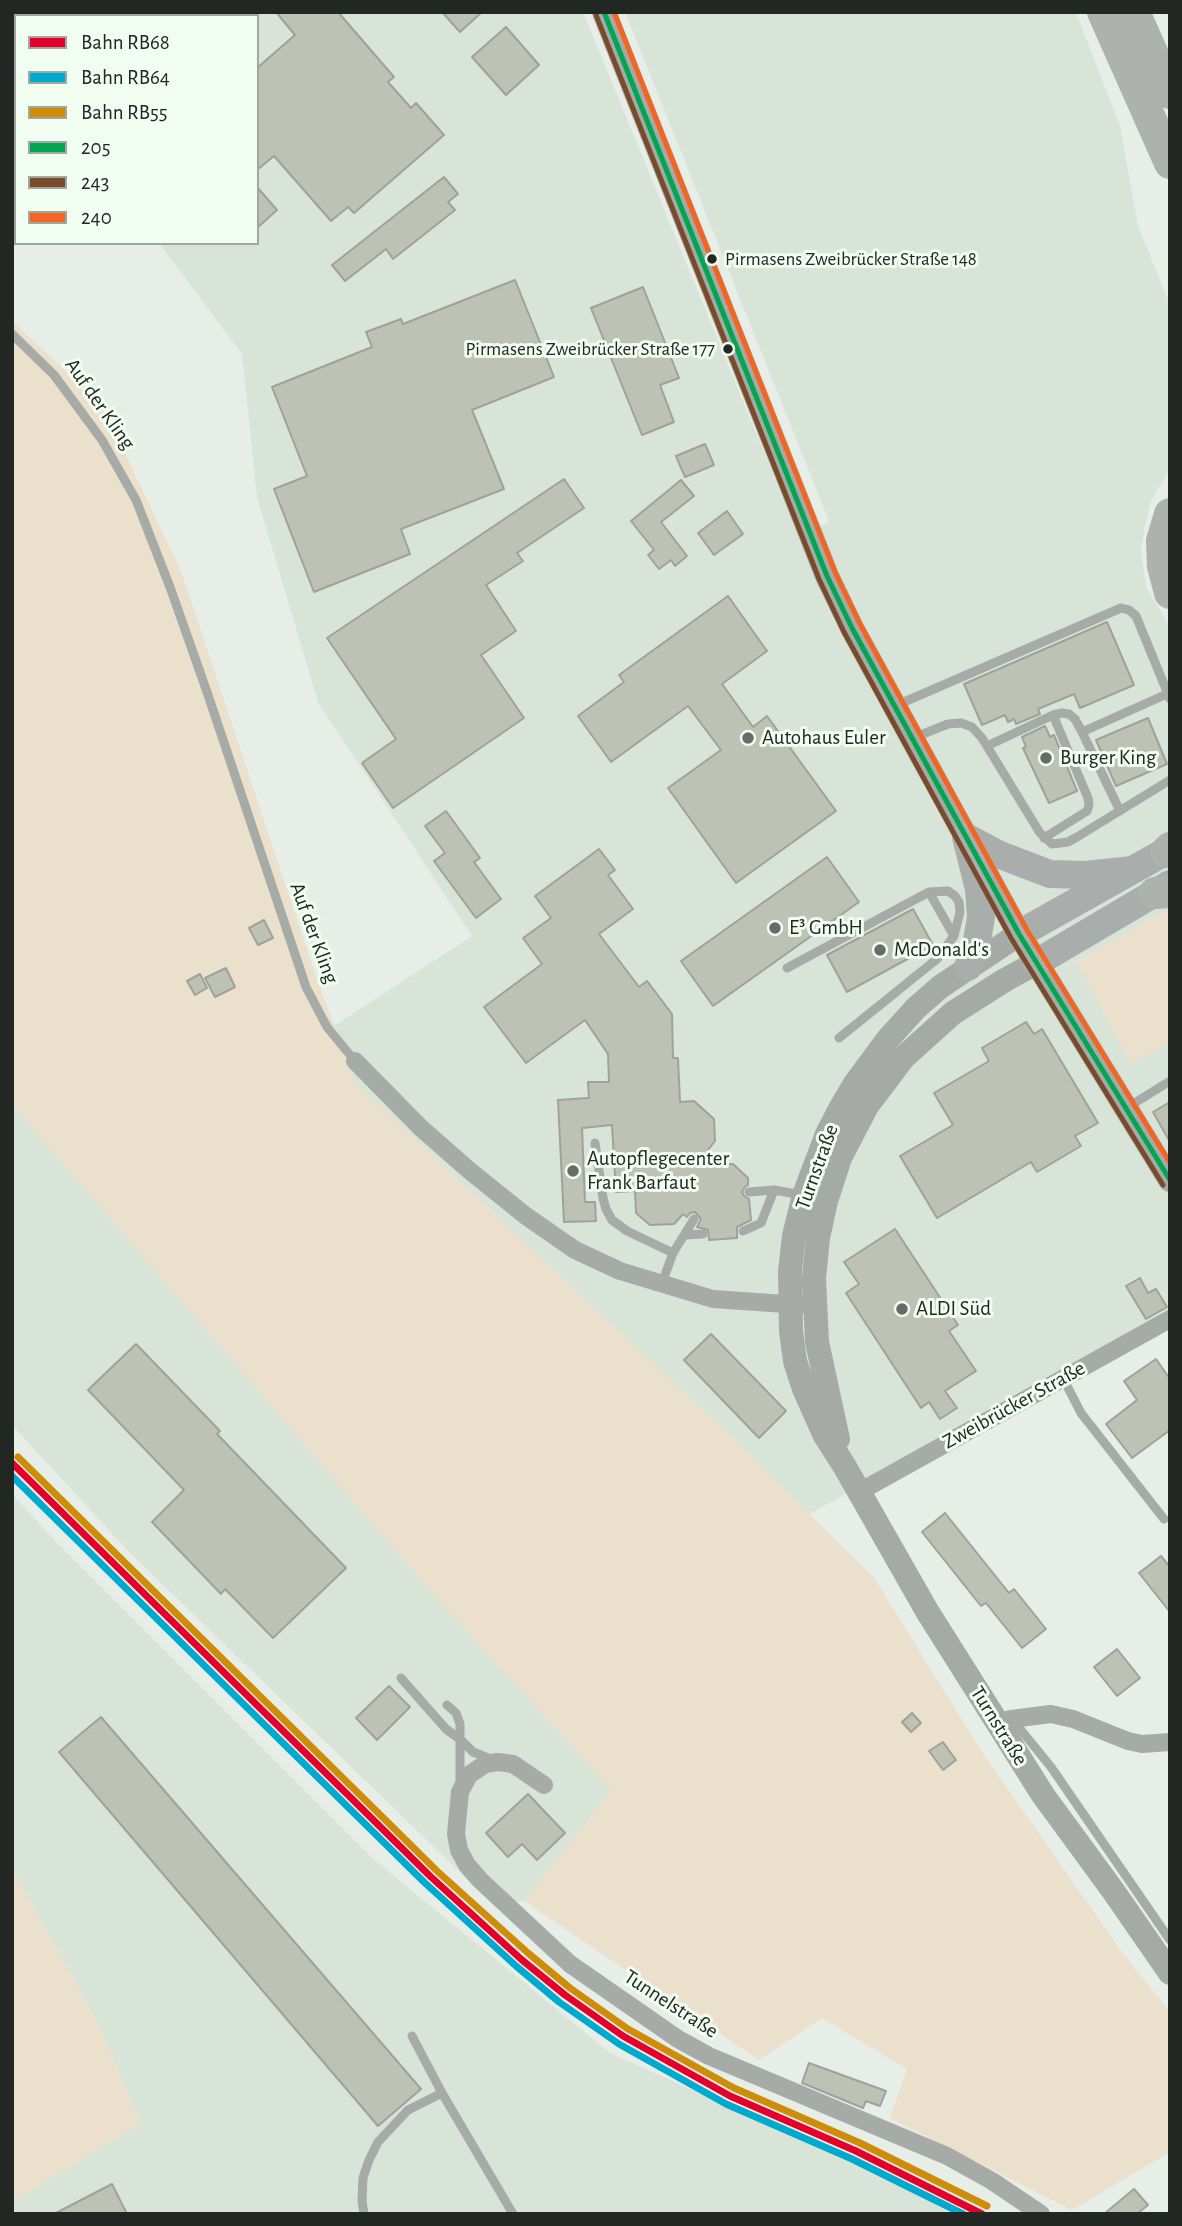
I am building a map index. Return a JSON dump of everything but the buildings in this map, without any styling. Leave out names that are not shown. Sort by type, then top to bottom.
[{"type":"highway","points":[[1103,12],[1170,163]]},
{"type":"highway","points":[[1134,12],[1170,93]]},
{"type":"highway","points":[[1170,515],[1162,541],[1163,566],[1170,593]]},
{"type":"main road","points":[[966,837],[1000,855],[1050,874],[1086,876],[1132,870]]},
{"type":"main road","points":[[966,837],[979,889],[981,917],[977,941],[968,967]]},
{"type":"main road","points":[[1019,934],[1168,850]]},
{"type":"main road","points":[[1036,962],[1165,890]]},
{"type":"street","points":[[604,12],[827,576],[894,706],[1019,934],[1170,1180]]},
{"type":"street","name":"Turnstraße","points":[[845,1467],[821,1363],[814,1305],[818,1238],[815,1198],[828,1134],[853,1085],[916,1008],[940,987],[1019,934]]},
{"type":"street","name":"Turnstraße","points":[[1036,962],[953,1013],[904,1057],[878,1089],[794,1236],[789,1305],[795,1361],[824,1434],[927,1611],[1004,1721],[1043,1795],[1170,1973]]},
{"type":"street","name":"Auf der Kling","points":[[355,1061],[421,1128],[526,1216],[575,1250],[620,1271],[713,1299],[814,1305]]},
{"type":"street","name":"Zweibrücker Straße","points":[[859,1492],[1170,1320]]},
{"type":"street","points":[[1004,1721],[1061,1715],[1128,1741],[1142,1744],[1170,1742]]},
{"type":"street","points":[[460,1792],[469,1775],[485,1764],[498,1762],[513,1764],[544,1785]]},
{"type":"street","name":"Tunnelstraße","points":[[460,1792],[456,1834],[459,1850],[467,1865],[570,1964],[678,2039],[709,2056],[947,2156],[992,2181],[1041,2214]]},
{"type":"lane","name":"Auf der Kling","points":[[12,334],[54,375],[102,440],[136,500],[208,692],[306,987],[327,1027],[355,1061]]},
{"type":"lane","points":[[894,706],[1121,608],[1129,610],[1136,616],[1169,696],[1082,732]]},
{"type":"lane","points":[[987,746],[1053,715],[1069,714],[1082,732],[1120,811]]},
{"type":"lane","points":[[1044,838],[1087,811],[1089,805],[1053,715]]},
{"type":"lane","points":[[912,739],[948,724],[961,723],[972,727],[987,746],[1044,838],[1052,844],[1068,842],[1170,780]]},
{"type":"lane","points":[[786,968],[923,893],[947,891],[955,896],[960,912],[954,936],[937,958],[839,1038]]},
{"type":"lane","points":[[929,892],[954,936]]},
{"type":"lane","points":[[1126,1108],[1170,1081]]},
{"type":"lane","points":[[595,1143],[603,1198],[612,1220],[627,1231],[673,1252]]},
{"type":"lane","points":[[743,1231],[761,1223],[774,1190]]},
{"type":"lane","points":[[749,1192],[774,1190],[815,1198]]},
{"type":"lane","points":[[662,1283],[673,1252],[694,1219]]},
{"type":"lane","points":[[685,1235],[703,1234]]},
{"type":"lane","points":[[1063,1378],[1081,1413],[1164,1519]]},
{"type":"lane","points":[[401,1678],[446,1729],[473,1752],[498,1762]]},
{"type":"lane","points":[[447,1705],[456,1713],[460,1724],[460,1792]]},
{"type":"lane","points":[[1004,1721],[1051,1767],[1170,1940]]},
{"type":"lane","points":[[412,2036],[513,2214]]},
{"type":"lane","points":[[364,2214],[363,2178],[378,2142],[408,2110],[442,2093]]},
{"type":"shaded area","points":[[12,12],[583,12],[800,540],[829,521],[625,12],[1076,12],[1120,126],[1138,226],[1170,305],[1170,469],[1152,499],[1141,551],[1146,587],[1170,627],[1170,911],[1154,917],[1077,961],[1131,1063],[1170,1043],[1170,1318],[809,1514],[728,1434],[355,1083],[334,1026],[472,936],[318,702],[257,497],[242,354],[160,245],[259,245],[259,14],[14,14],[14,44]]},
{"type":"shaded area","points":[[12,321],[102,405],[181,571],[312,965],[355,1083],[728,1434],[874,1578],[984,1755],[1121,1951],[1170,2012],[1170,2152],[1072,2210],[890,2118],[907,2069],[822,2018],[759,2060],[524,1901],[612,1790],[435,1596],[12,1104]]},
{"type":"shaded area","points":[[1170,911],[1170,1043],[1131,1064],[1077,961],[1154,917]]},
{"type":"shaded area","points":[[12,1104],[435,1596],[612,1790],[524,1901],[493,1904],[129,1552],[12,1425]]},
{"type":"shaded area","points":[[12,1494],[56,1542],[372,1858],[610,2053],[916,2191],[949,2214],[12,2214],[12,2202],[141,2123],[97,2022],[12,1868]]},
{"type":"shaded area","points":[[12,1868],[97,2022],[141,2123],[12,2202]]},
{"type":"rail line","name":"RB55","points":[[18,1457],[437,1871],[570,1988],[628,2029],[734,2088],[860,2143],[987,2206]]},
{"type":"rail line","name":"RB68","points":[[12,1463],[431,1877],[522,1960],[565,1995],[623,2036],[730,2096],[856,2151],[982,2214]]},
{"type":"rail line","name":"RB64","points":[[12,1476],[425,1883],[559,2002],[619,2044],[726,2104],[852,2159],[963,2214]]},
{"type":"transit line","name":"205","points":[[604,12],[827,576],[852,628],[1019,934],[1170,1180]]},
{"type":"transit line","name":"240","points":[[614,12],[835,572],[860,624],[1027,930],[1170,1163]]},
{"type":"transit line","name":"243","points":[[596,15],[819,579],[844,632],[1011,938],[1163,1185]]},
{"type":"place","name":"Pirmasens Zweibrücker Straße 148","points":[[712,259]]},
{"type":"place","name":"Pirmasens Zweibrücker Straße 177","points":[[728,349]]},
{"type":"place","name":"Autohaus Euler","points":[[748,738]]},
{"type":"place","name":"Burger King","points":[[1046,758]]},
{"type":"place","name":"E³ GmbH","points":[[775,928]]},
{"type":"place","name":"McDonald's","points":[[880,950]]},
{"type":"place","name":"Autopflegecenter Frank Barfaut","points":[[573,1171]]},
{"type":"place","name":"ALDI Süd","points":[[902,1309]]}]
